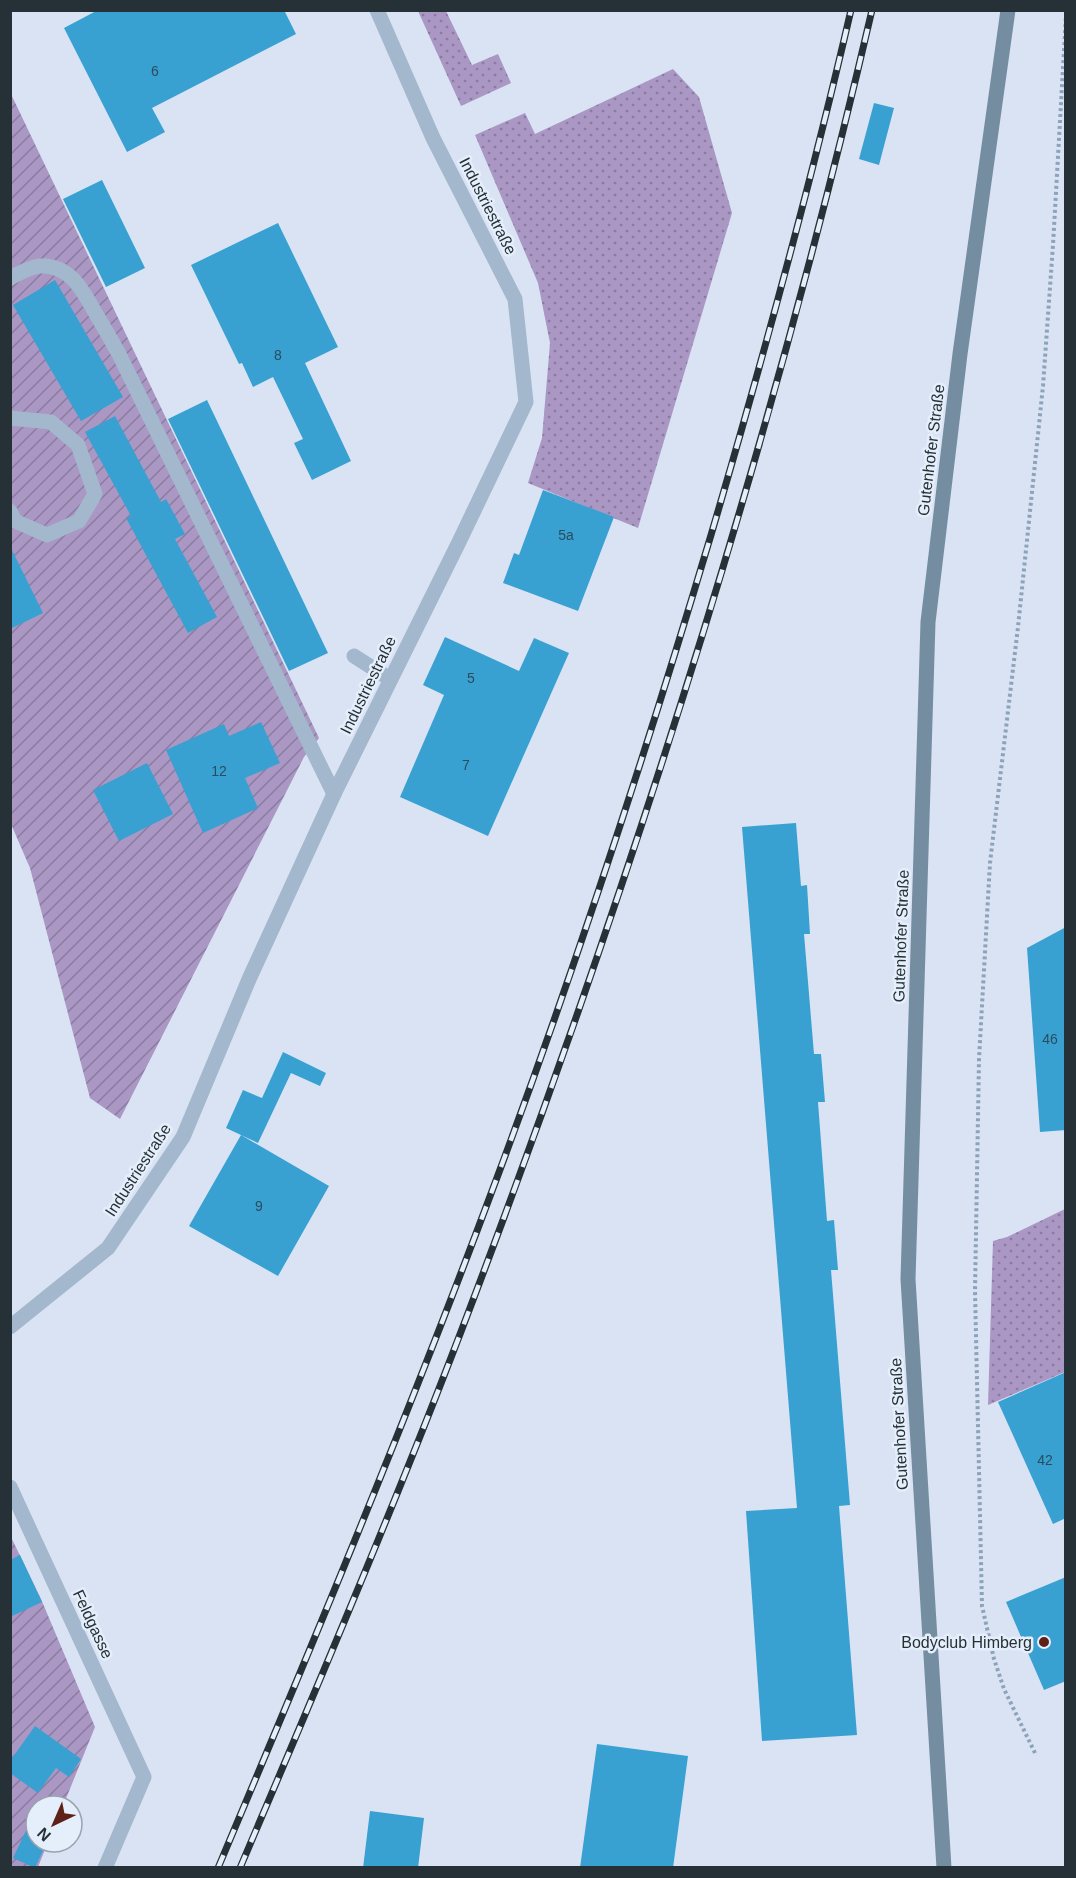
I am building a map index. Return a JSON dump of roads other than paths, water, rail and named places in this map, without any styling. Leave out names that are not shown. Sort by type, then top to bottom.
[{"type":"street","name":"Industriestraße","points":[[10,1328],[108,1248],[183,1137],[250,977],[334,794],[526,402],[515,298],[433,138],[377,10]]},
{"type":"street","name":"Gutenhofer Straße","points":[[944,1868],[909,1279],[928,622],[960,354],[1008,10]]},
{"type":"street","points":[[10,278],[29,268],[53,266],[66,272],[80,285],[119,354],[334,794]]},
{"type":"street","points":[[10,418],[51,422],[78,445],[95,494],[79,521],[47,535],[15,521],[10,512]]},
{"type":"street","points":[[354,656],[390,679]]},
{"type":"street","name":"Feldgasse","points":[[10,1487],[144,1777],[105,1868]]},
{"type":"railway","points":[[218,1868],[324,1615],[460,1276],[522,1110],[607,865],[730,470],[802,208],[851,10]]},
{"type":"railway","points":[[240,1868],[436,1397],[581,1005],[690,677],[740,511],[787,345],[872,10]]},
{"type":"place","name":"Bodyclub Himberg","points":[[1044,1642]]}]
